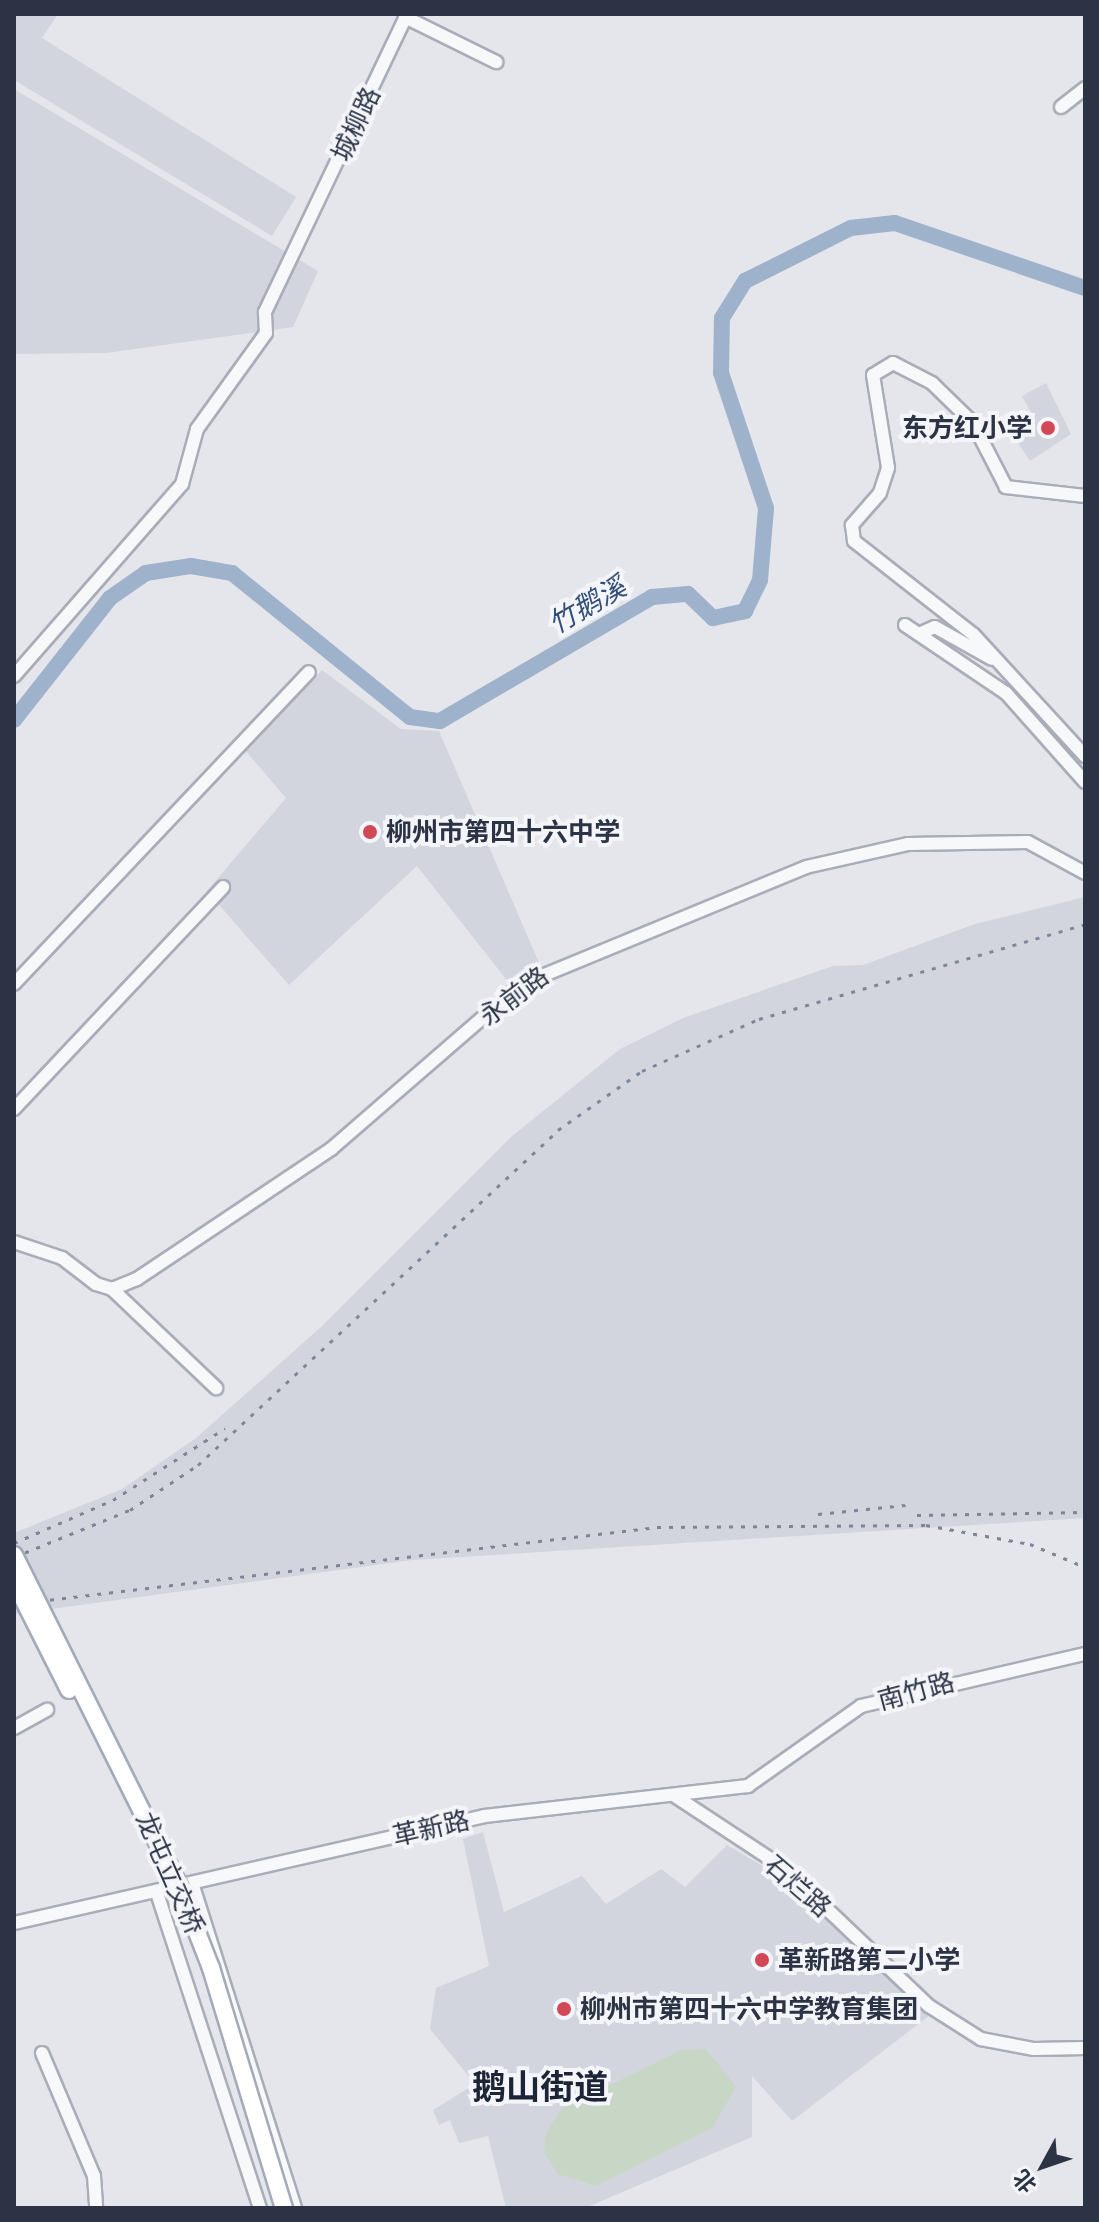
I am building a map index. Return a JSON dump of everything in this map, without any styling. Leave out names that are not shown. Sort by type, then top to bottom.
[{"type":"main road","name":"龙屯立交桥","points":[[14,1555],[179,1886],[211,1968],[284,2208]]},
{"type":"main road","name":"龙屯立交桥","points":[[14,1581],[163,1876],[204,1977],[273,2208]]},
{"type":"street","points":[[406,16],[496,62]]},
{"type":"street","name":"城柳路","points":[[14,676],[182,484],[197,429],[266,333],[265,312],[305,234],[406,16]]},
{"type":"street","points":[[1061,107],[1085,88]]},
{"type":"street","points":[[1085,496],[1006,487],[973,423],[932,383],[893,363],[873,375],[888,468],[880,493],[852,525],[854,541],[1006,666],[1085,756]]},
{"type":"street","points":[[905,625],[1030,714],[1085,782]]},
{"type":"street","points":[[919,634],[935,627],[1006,666]]},
{"type":"street","points":[[14,984],[309,672]]},
{"type":"street","name":"永前路","points":[[112,1289],[246,1212],[553,965],[806,867],[908,844],[1028,842],[1085,873]]},
{"type":"street","points":[[14,1109],[223,887]]},
{"type":"street","points":[[14,1232],[28,1243],[112,1289],[216,1388]]},
{"type":"street","points":[[14,1242],[28,1243]]},
{"type":"street","name":"南竹路","points":[[675,1796],[748,1786],[861,1706],[1085,1654]]},
{"type":"street","points":[[14,1728],[47,1710]]},
{"type":"street","name":"革新路","points":[[14,1923],[157,1893],[484,1816],[675,1796]]},
{"type":"street","name":"石烂路","points":[[675,1796],[784,1868],[929,2006],[981,2039],[1034,2049],[1085,2048]]},
{"type":"street","points":[[192,1883],[295,2208]]},
{"type":"street","points":[[157,1893],[260,2208]]},
{"type":"street","points":[[42,2053],[94,2176],[96,2208]]},
{"type":"shaded area","points":[[14,14],[58,14],[42,38],[296,197],[272,236],[14,80]]},
{"type":"shaded area","points":[[14,89],[318,271],[293,327],[106,353],[14,354]]},
{"type":"shaded area","name":"东方红小学","points":[[1046,383],[1071,434],[1030,461],[1014,437],[1036,422],[1022,396]]},
{"type":"shaded area","name":"柳州市第四十六中学","points":[[322,670],[401,729],[439,731],[540,965],[509,983],[417,866],[289,985],[207,891],[286,798],[244,749]]},
{"type":"shaded area","points":[[1085,897],[1085,1518],[412,1560],[14,1614],[14,1533],[122,1489],[196,1438],[321,1327],[511,1137],[620,1049],[683,1018],[833,966],[863,965],[975,924]]},
{"type":"shaded area","name":"柳州市第四十六中学教育集团","points":[[483,1832],[504,1912],[582,1876],[606,1904],[661,1869],[685,1887],[727,1845],[780,1876],[930,2015],[792,2121],[752,2076],[752,2137],[585,2208],[506,2208],[488,2136],[459,2143],[450,2120],[439,2125],[433,2110],[475,2084],[430,2029],[436,1988],[489,1966],[463,1839]]},
{"type":"green space","points":[[706,2049],[736,2087],[712,2128],[596,2186],[558,2174],[544,2152],[546,2132],[562,2109],[681,2050]]},
{"type":"waterway","name":"竹鹅溪","points":[[14,720],[110,598],[146,573],[191,566],[232,573],[410,717],[440,721],[652,597],[688,594],[713,618],[745,611],[760,580],[766,508],[721,373],[722,318],[745,281],[851,228],[895,223],[1085,288]]},
{"type":"railway","points":[[14,1557],[130,1510],[198,1465],[558,1130],[642,1071],[759,1019],[1085,924]]},
{"type":"railway","points":[[14,1543],[113,1500],[225,1428]]},
{"type":"railway","points":[[818,1514],[906,1505]]},
{"type":"railway","points":[[917,1515],[1085,1512]]},
{"type":"railway","points":[[14,1604],[657,1527],[926,1525],[1030,1544],[1085,1567]]},
{"type":"place","name":"东方红小学","points":[[1048,428]]},
{"type":"place","name":"柳州市第四十六中学","points":[[370,832]]},
{"type":"place","name":"革新路第二小学","points":[[762,1960]]},
{"type":"place","name":"柳州市第四十六中学教育集团","points":[[564,2009]]},
{"type":"district","name":"鹅山街道","points":[[540,2087]]}]
